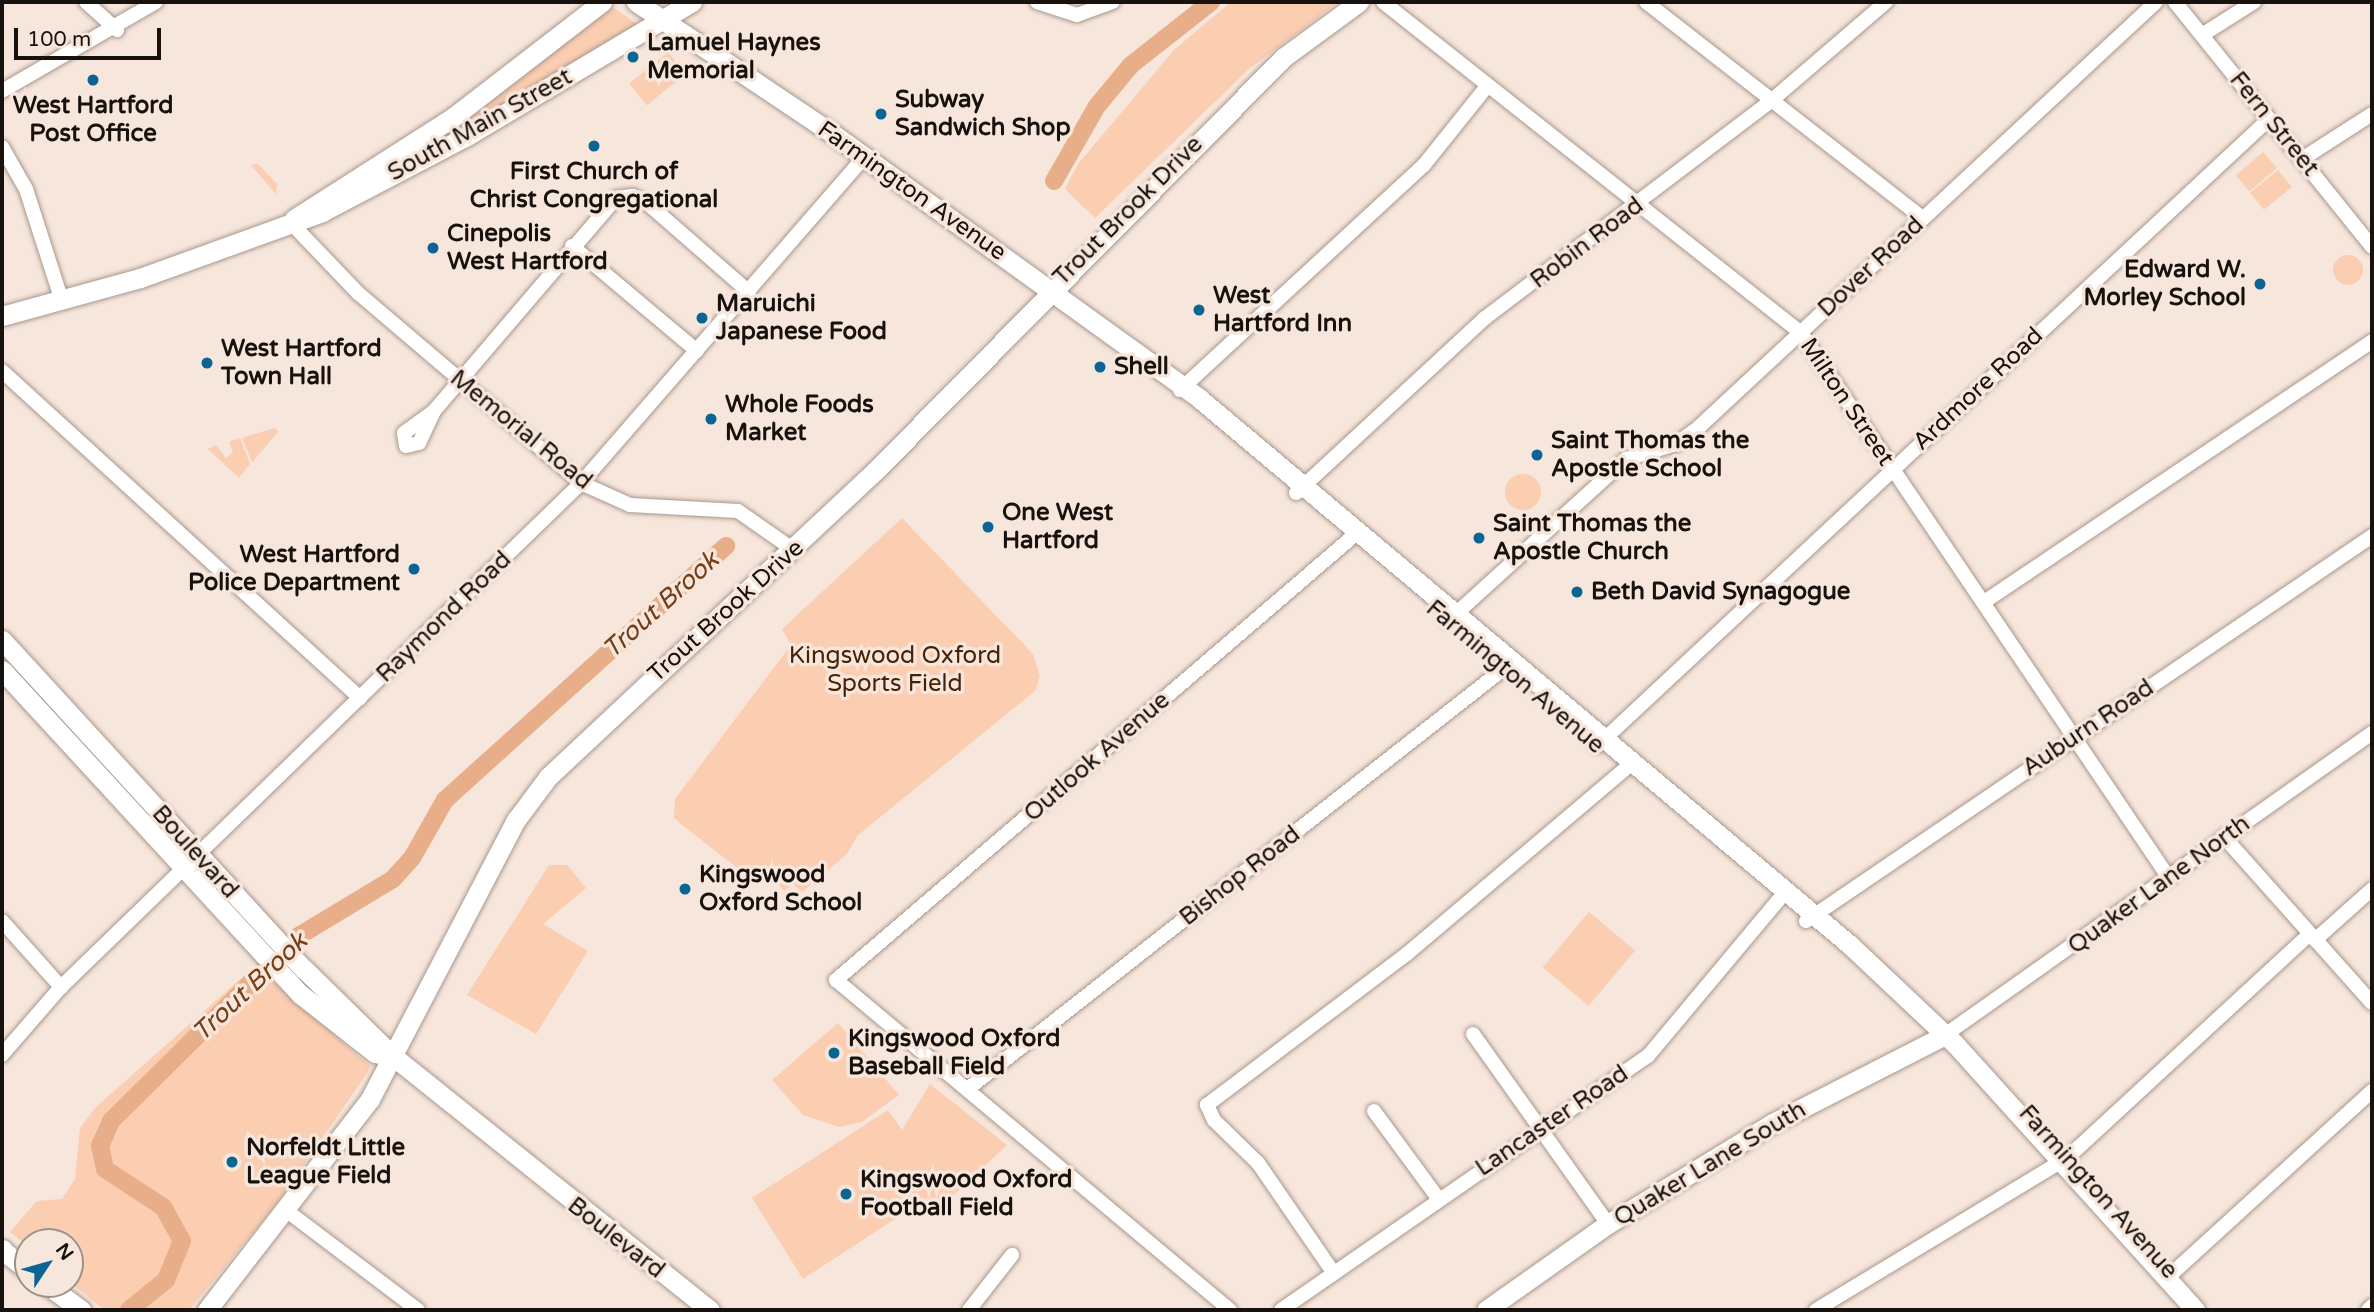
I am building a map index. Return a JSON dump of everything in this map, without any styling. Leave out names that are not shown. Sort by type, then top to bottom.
[{"type":"main road","name":"South Main Street","points":[[290,222],[313,201],[452,118],[602,2]]},
{"type":"main road","name":"Farmington Avenue","points":[[636,2],[668,11],[864,157],[1051,289],[1180,390],[1601,742],[1856,956],[1945,1035],[2169,1276],[2195,1310]]},
{"type":"main road","name":"South Main Street","points":[[2,316],[62,301],[323,212],[467,136],[668,11],[692,2]]},
{"type":"main road","name":"Trout Brook Drive","points":[[207,1310],[287,1211],[394,1057],[531,797],[594,730],[794,550],[1284,57],[1359,2]]},
{"type":"main road","name":"Boulevard","points":[[2,640],[87,733],[254,947],[294,988],[375,1053],[394,1057]]},
{"type":"main road","name":"Boulevard","points":[[2,670],[71,746],[190,862],[269,933],[394,1057],[710,1310]]},
{"type":"main road","points":[[71,746],[87,733]]},
{"type":"main road","points":[[294,988],[309,975]]},
{"type":"main road","name":"Quaker Lane South","points":[[1486,1310],[1608,1224],[1773,1123],[1945,1035]]},
{"type":"main road","name":"Farmington Avenue","points":[[2169,1276],[2207,1310]]},
{"type":"main road","points":[[65,1298],[81,1310]]},
{"type":"street","points":[[86,2],[117,30]]},
{"type":"street","points":[[2,91],[117,30],[156,2]]},
{"type":"street","points":[[1037,2],[1077,15],[1113,2]]},
{"type":"street","name":"Milton Street","points":[[1383,2],[1801,333],[2169,878]]},
{"type":"street","points":[[1646,2],[1922,218]]},
{"type":"street","name":"Robin Road","points":[[1299,490],[1485,318],[1639,204],[1771,101],[1886,2]]},
{"type":"street","name":"Dover Road","points":[[1452,618],[1626,459],[1684,440],[2156,2]]},
{"type":"street","name":"Fern Street","points":[[2175,2],[2372,247]]},
{"type":"street","points":[[2202,36],[2254,2]]},
{"type":"street","points":[[1180,390],[1424,165],[1488,85]]},
{"type":"street","points":[[2302,159],[2372,114]]},
{"type":"street","name":"Ardmore Road","points":[[1601,742],[2269,119]]},
{"type":"street","points":[[2,147],[26,189],[62,301]]},
{"type":"street","name":"Raymond Road","points":[[2,1055],[61,987],[581,483],[864,157]]},
{"type":"street","points":[[434,411],[604,206],[633,196],[749,292]]},
{"type":"street","name":"Memorial Road","points":[[290,222],[358,293],[581,483],[630,505],[738,511],[794,550]]},
{"type":"street","points":[[572,246],[697,351]]},
{"type":"street","points":[[1984,602],[2372,341]]},
{"type":"street","points":[[2,372],[360,698]]},
{"type":"street","name":"Outlook Avenue","points":[[968,1088],[836,980],[1354,536]]},
{"type":"street","name":"Auburn Road","points":[[1810,918],[2372,536]]},
{"type":"street","name":"Bishop Road","points":[[968,1088],[1508,666]]},
{"type":"street","name":"Quaker Lane North","points":[[1945,1035],[2372,733]]},
{"type":"street","points":[[1333,1272],[1258,1163],[1214,1120],[1207,1105],[1409,953],[1629,766]]},
{"type":"street","points":[[2224,837],[2372,1003]]},
{"type":"street","points":[[1816,1310],[2063,1161],[2312,937],[2372,889]]},
{"type":"street","name":"Lancaster Road","points":[[1281,1310],[1438,1198],[1648,1056],[1782,895]]},
{"type":"street","points":[[2,921],[61,987]]},
{"type":"street","points":[[1473,1034],[1608,1224]]},
{"type":"street","points":[[968,1088],[1230,1310]]},
{"type":"street","points":[[2169,1276],[2372,1091]]},
{"type":"street","points":[[1374,1111],[1438,1198]]},
{"type":"street","points":[[287,1211],[418,1310]]},
{"type":"street","points":[[969,1310],[1012,1255]]},
{"type":"street","points":[[2368,1310],[2372,1306]]},
{"type":"green space","points":[[1231,2],[1338,2],[1249,69],[1095,218],[1065,189],[1078,164],[1174,50]]},
{"type":"green space","points":[[611,6],[637,24],[466,127],[460,123]]},
{"type":"green space","points":[[668,52],[686,74],[647,105],[629,83]]},
{"type":"green space","points":[[2263,152],[2277,168],[2250,191],[2236,176]]},
{"type":"green space","points":[[258,164],[277,184],[276,194],[251,165]]},
{"type":"green space","points":[[2278,170],[2292,187],[2264,210],[2250,193]]},
{"type":"green space","points":[[2348,255],[2359,259],[2363,270],[2359,281],[2348,285],[2337,281],[2333,270],[2337,259]]},
{"type":"green space","points":[[275,428],[278,432],[252,462],[242,438]]},
{"type":"green space","points":[[240,438],[250,464],[239,478],[208,449],[216,445],[226,458],[233,452],[229,442]]},
{"type":"green space","points":[[1523,474],[1535,480],[1541,492],[1535,504],[1523,510],[1511,504],[1505,492],[1511,480]]},
{"type":"green space","name":"Kingswood Oxford Sports Field","points":[[902,518],[1033,654],[1040,677],[1035,691],[857,836],[847,854],[802,892],[793,884],[784,891],[769,873],[745,874],[681,824],[674,818],[675,799],[791,645],[782,629]]},
{"type":"green space","points":[[549,865],[567,865],[586,888],[543,924],[588,951],[536,1034],[467,995]]},
{"type":"green space","points":[[1589,912],[1635,951],[1589,1006],[1543,967]]},
{"type":"green space","points":[[255,966],[370,1066],[274,1207],[189,1310],[104,1310],[84,1294],[84,1228],[14,1228],[14,1235],[10,1232],[37,1201],[62,1199],[75,1179],[80,1128],[96,1107]]},
{"type":"green space","name":"Kingswood Oxford Baseball Field","points":[[838,1023],[899,1095],[862,1122],[839,1127],[803,1115],[772,1080]]},
{"type":"green space","name":"Kingswood Oxford Football Field","points":[[930,1084],[1007,1145],[939,1209],[927,1198],[803,1279],[752,1198],[888,1110],[902,1130]]},
{"type":"waterway","name":"Trout Brook","points":[[1054,181],[1097,106],[1131,65],[1211,2]]},
{"type":"waterway","name":"Trout Brook","points":[[129,1310],[166,1280],[182,1241],[163,1207],[105,1169],[100,1146],[111,1121],[297,937],[393,879],[412,858],[445,800],[726,546]]},
{"type":"place","name":"Lamuel Haynes Memorial","points":[[633,57]]},
{"type":"place","name":"West Hartford Post Office","points":[[93,80]]},
{"type":"place","name":"Subway Sandwich Shop","points":[[881,114]]},
{"type":"place","name":"First Church of Christ Congregational","points":[[594,146]]},
{"type":"place","name":"Cinepolis West Hartford","points":[[433,248]]},
{"type":"place","name":"Edward W. Morley School","points":[[2260,284]]},
{"type":"place","name":"West Hartford Inn","points":[[1199,310]]},
{"type":"place","name":"Maruichi Japanese Food","points":[[702,318]]},
{"type":"place","name":"West Hartford Town Hall","points":[[207,363]]},
{"type":"place","name":"Shell","points":[[1100,367]]},
{"type":"place","name":"Whole Foods Market","points":[[711,419]]},
{"type":"place","name":"Saint Thomas the Apostle School","points":[[1537,455]]},
{"type":"place","name":"One West Hartford","points":[[988,527]]},
{"type":"place","name":"Saint Thomas the Apostle Church","points":[[1479,538]]},
{"type":"place","name":"West Hartford Police Department","points":[[414,569]]},
{"type":"place","name":"Beth David Synagogue","points":[[1577,592]]},
{"type":"place","name":"Kingswood Oxford School","points":[[685,889]]},
{"type":"place","name":"Kingswood Oxford Baseball Field","points":[[834,1053]]},
{"type":"place","name":"Norfeldt Little League Field","points":[[232,1162]]},
{"type":"place","name":"Kingswood Oxford Football Field","points":[[846,1194]]}]
